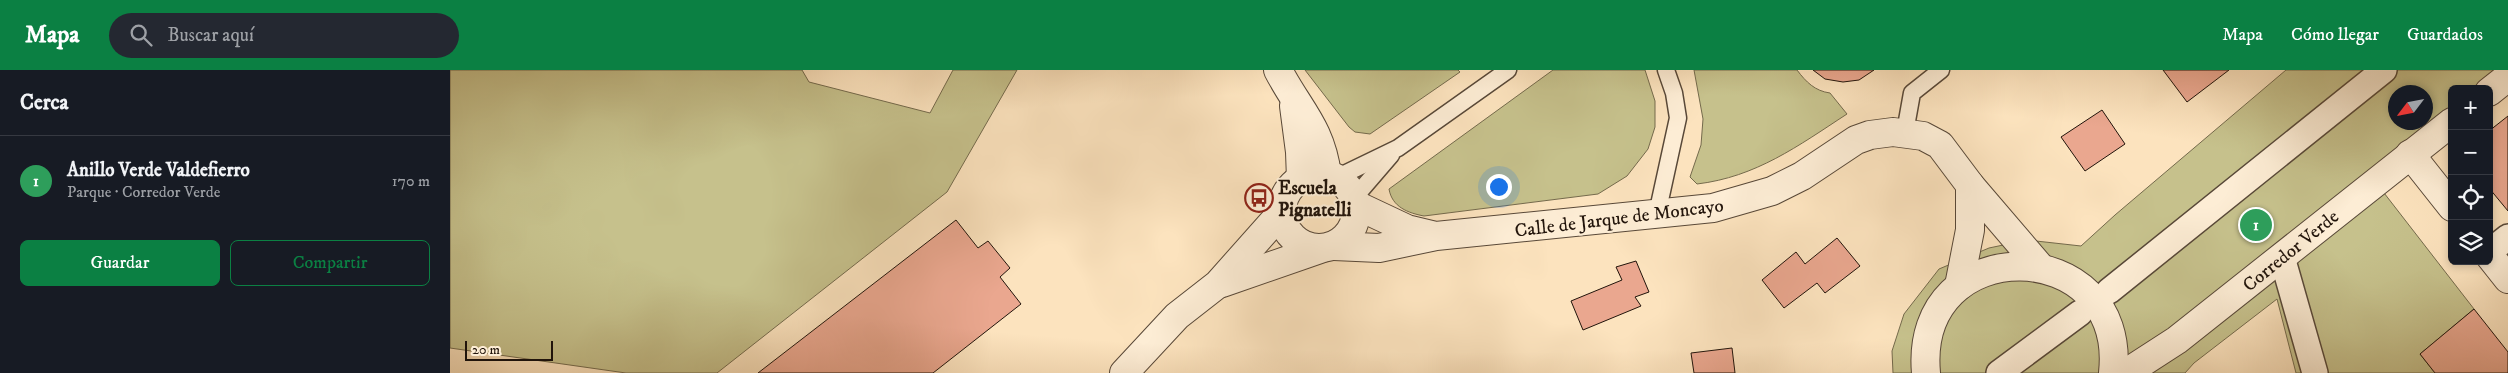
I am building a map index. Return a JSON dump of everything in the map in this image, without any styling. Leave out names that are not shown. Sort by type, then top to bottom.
[{"type":"street","points":[[2108,291],[2384,70]]},
{"type":"street","points":[[2493,89],[2508,77]]},
{"type":"street","points":[[1285,81],[1300,152],[1321,177],[1350,190],[1355,202],[1356,218],[1352,229],[1344,239],[1327,247],[1301,244],[1287,231],[1282,212],[1289,189],[1321,177]]},
{"type":"street","name":"Corredor Verde","points":[[2126,373],[2177,340],[2448,125]]},
{"type":"street","name":"Calle de Jarque de Moncayo","points":[[1218,284],[1327,247],[1379,248],[1436,236],[1697,210],[1748,199],[1802,176],[1842,148],[1863,137],[1876,133],[1905,132],[1923,136],[1940,145],[1970,185],[2042,268]]},
{"type":"street","points":[[2410,154],[2448,202]]},
{"type":"street","points":[[1959,286],[1970,230],[1970,185]]},
{"type":"street","name":"Calle de Jarque de Moncayo","points":[[1355,202],[1407,229],[1436,236]]},
{"type":"street","name":"Calle de Jarque de Moncayo","points":[[1124,373],[1177,316],[1218,284],[1282,212]]},
{"type":"street","points":[[2493,250],[2508,237]]},
{"type":"street","points":[[2282,257],[2314,373]]},
{"type":"street","points":[[2493,259],[2508,279]]},
{"type":"street","points":[[1926,373],[1927,341],[1932,323],[1941,307],[1959,286],[1977,275],[2007,266],[2042,268],[2062,276],[2077,285],[2094,302],[2105,320],[2112,339],[2114,359],[2112,373]]},
{"type":"street","points":[[1999,373],[2080,313]]},
{"type":"lane","points":[[1321,177],[1398,148],[1508,70]]},
{"type":"lane","points":[[1657,214],[1678,118],[1674,93],[1666,70]]},
{"type":"lane","points":[[1905,132],[1912,93],[1941,70]]},
{"type":"lane","points":[[1355,202],[1398,148]]},
{"type":"shaded area","points":[[450,70],[802,70],[809,82],[930,113],[953,70],[1017,70],[947,192],[717,373],[626,373],[450,348]]},
{"type":"shaded area","points":[[1305,70],[1458,70],[1460,72],[1370,134],[1355,132],[1349,127]]},
{"type":"shaded area","points":[[1553,70],[1645,70],[1655,101],[1655,127],[1648,149],[1627,176],[1598,194],[1424,216],[1407,211],[1397,205],[1389,189]]},
{"type":"shaded area","points":[[1694,70],[1797,70],[1811,85],[1830,93],[1847,114],[1794,148],[1757,167],[1738,175],[1697,184],[1690,177],[1701,145],[1703,119]]},
{"type":"shaded area","points":[[2286,70],[2508,70],[2491,85],[2448,85],[2448,120],[2374,180],[2474,309],[2420,354],[2435,373],[2296,373],[2277,299],[2194,363],[2185,373],[1893,373],[1892,351],[1904,314],[1939,269],[1989,248],[2027,240],[2081,246]]},
{"type":"building","points":[[1813,70],[1874,70],[1859,80],[1843,82],[1825,79]]},
{"type":"building","points":[[2163,70],[2229,70],[2187,102]]},
{"type":"building","points":[[2102,110],[2125,144],[2085,171],[2061,137]]},
{"type":"building","points":[[2508,116],[2508,211],[2493,193],[2493,128]]},
{"type":"building","points":[[956,220],[978,248],[988,241],[1010,268],[1000,277],[1021,304],[933,373],[758,373]]},
{"type":"building","points":[[1837,238],[1860,266],[1825,293],[1817,283],[1784,308],[1762,280],[1796,252],[1805,264]]},
{"type":"building","points":[[1636,261],[1649,292],[1635,297],[1641,306],[1583,330],[1571,301],[1622,280],[1616,267]]},
{"type":"building","points":[[2474,309],[2508,352],[2508,373],[2435,373],[2420,354]]},
{"type":"building","points":[[1732,348],[1735,373],[1694,373],[1691,353]]},
{"type":"place","name":"Escuela Pignatelli","points":[[1259,198]]},
{"type":"place","name":"Anillo Verde Valdefierro","points":[[2256,225]]}]
